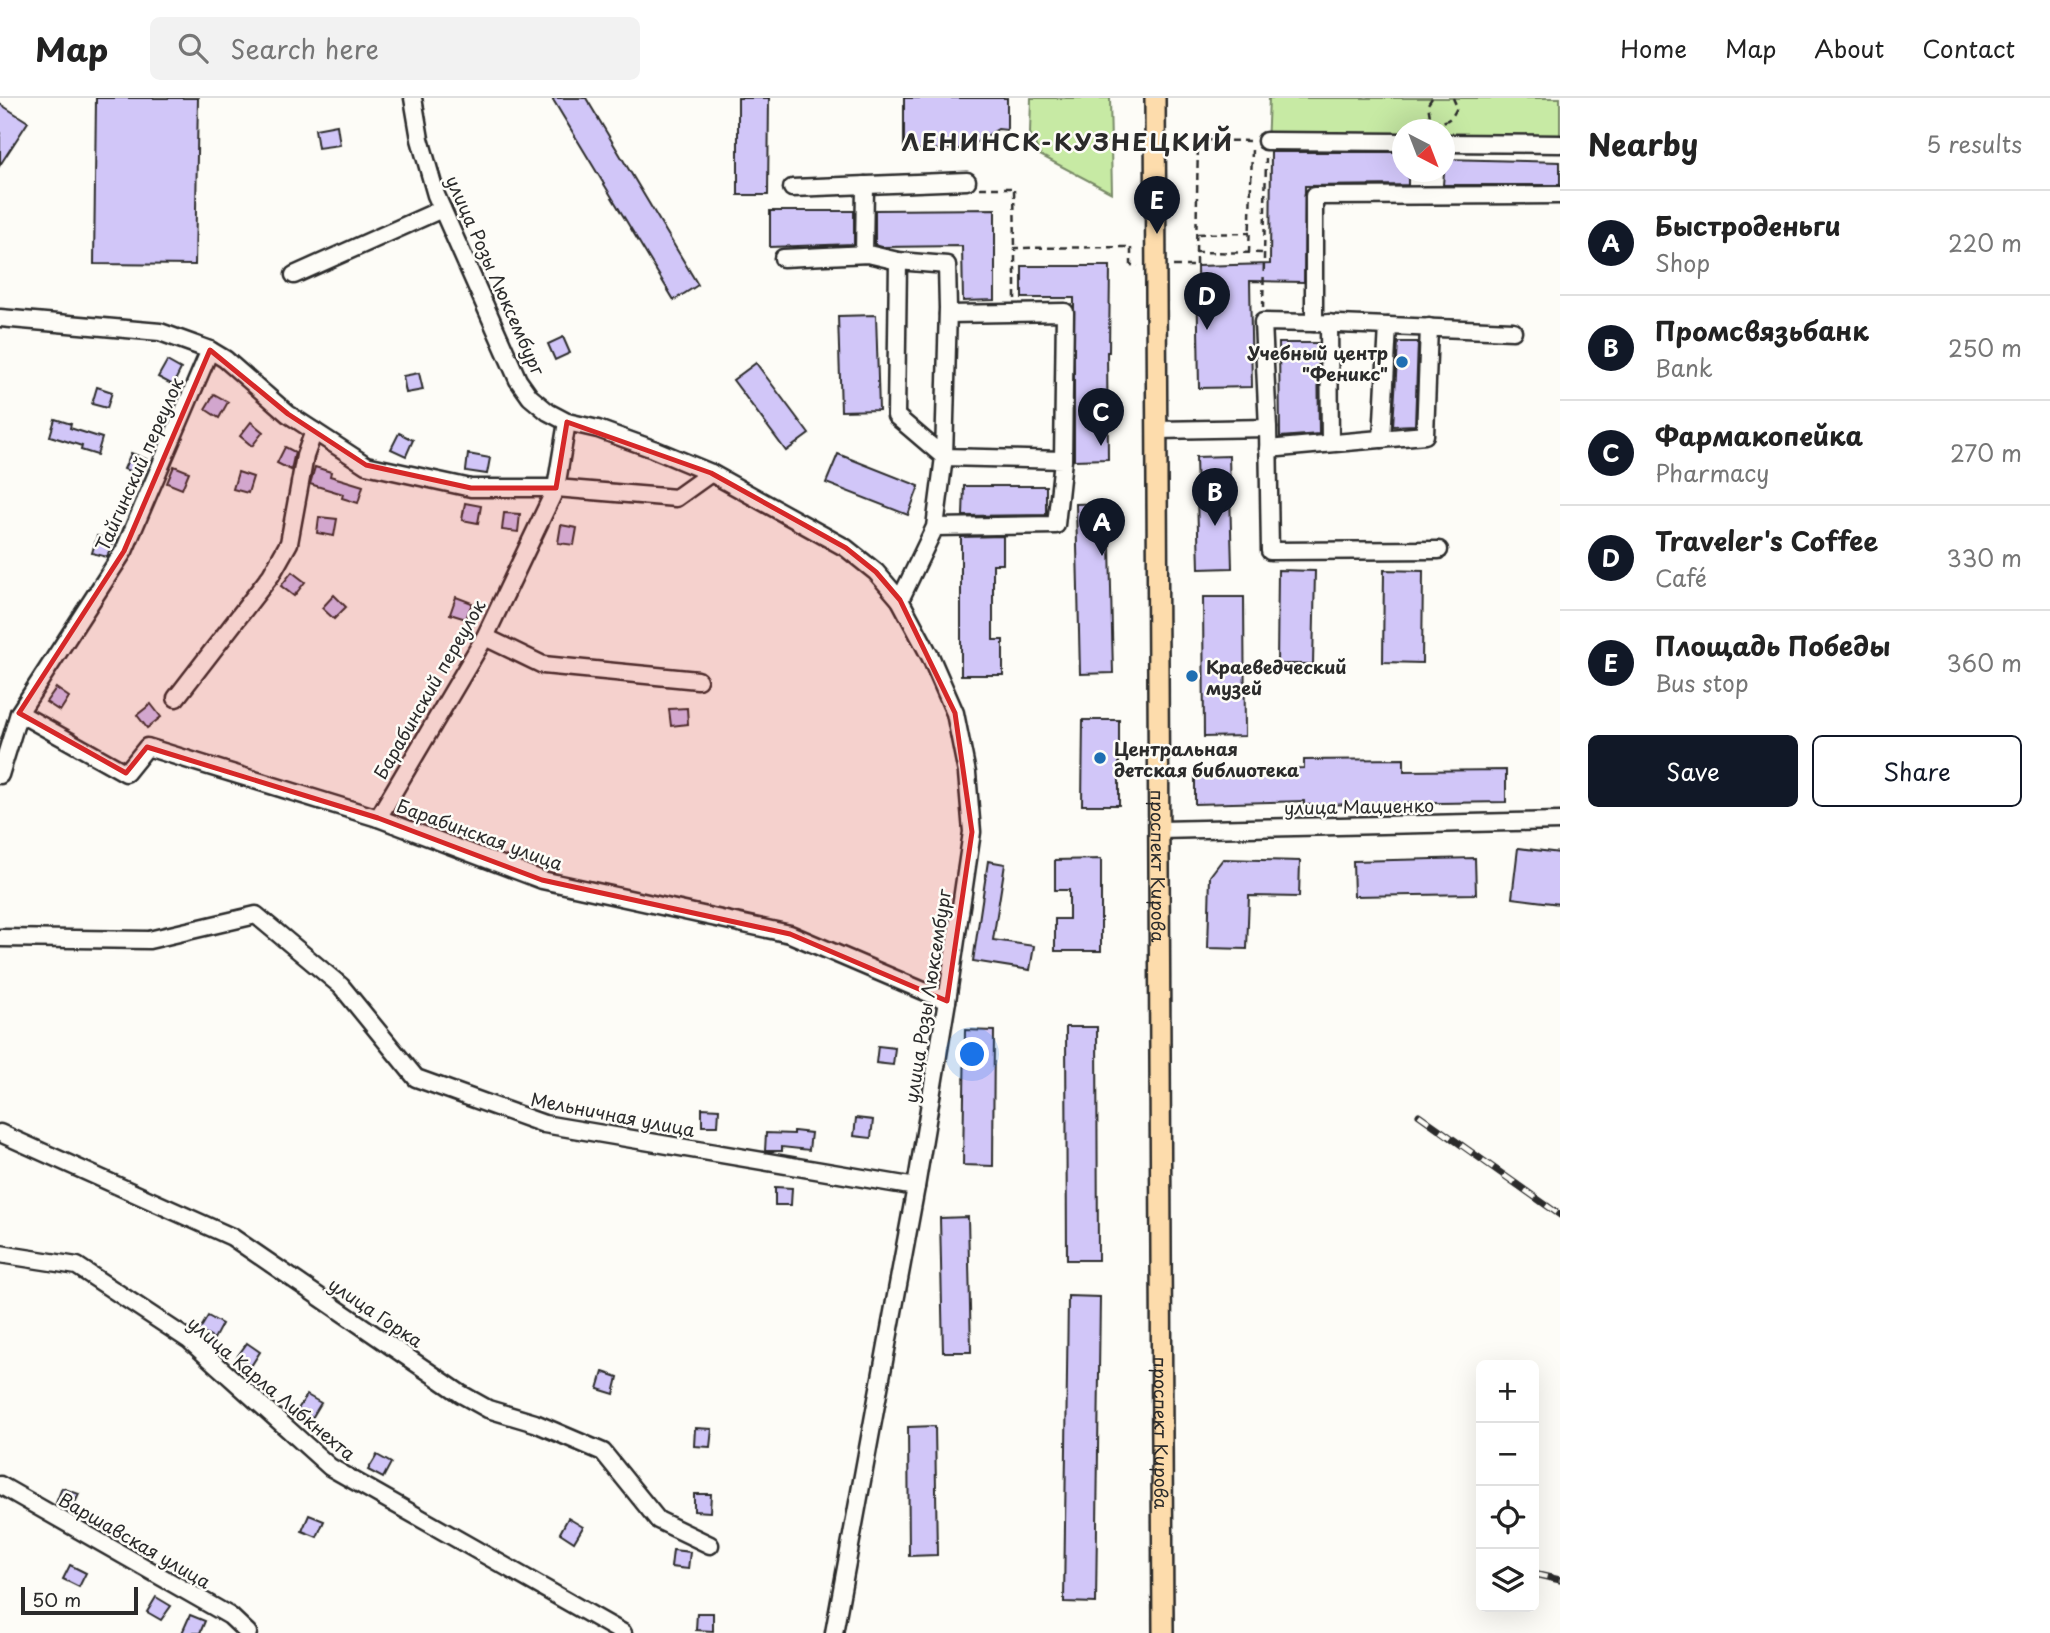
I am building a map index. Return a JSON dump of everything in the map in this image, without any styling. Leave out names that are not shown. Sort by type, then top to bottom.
[{"type":"main road","name":"проспект Кирова","points":[[1155,98],[1163,1633]]},
{"type":"street","name":"улица Розы Люксембург","points":[[414,98],[420,139],[436,195],[518,380],[530,397],[548,412],[567,422],[598,429],[711,473],[846,548],[876,572],[900,600],[931,658],[955,713],[967,773],[972,832],[916,1187],[834,1633]]},
{"type":"street","points":[[1266,141],[1392,142]]},
{"type":"street","points":[[1455,143],[1560,144]]},
{"type":"street","points":[[792,188],[967,181]]},
{"type":"street","points":[[864,254],[865,185]]},
{"type":"street","points":[[1330,443],[1314,197],[1560,195]]},
{"type":"street","points":[[294,275],[442,209]]},
{"type":"street","points":[[783,258],[864,254],[898,261],[947,265],[944,457],[935,527],[900,600]]},
{"type":"street","points":[[898,261],[896,416],[944,457],[1063,460]]},
{"type":"street","points":[[935,527],[1056,525],[1063,460],[1065,312],[948,314]]},
{"type":"street","points":[[0,318],[160,332],[210,350],[225,359],[288,414],[366,465],[471,488],[556,488],[676,498],[711,473]]},
{"type":"street","points":[[1439,550],[1269,551],[1268,428],[1263,322],[1513,331]]},
{"type":"street","points":[[1382,439],[1388,326]]},
{"type":"street","points":[[1268,449],[1425,435],[1429,327]]},
{"type":"street","name":"Тайгинский переулок","points":[[0,775],[19,713],[124,551],[210,350]]},
{"type":"street","name":"Барабинский переулок","points":[[377,818],[485,637],[556,488],[567,422]]},
{"type":"street","points":[[1157,430],[1268,428]]},
{"type":"street","points":[[176,698],[271,575],[289,543],[305,456],[314,432]]},
{"type":"street","points":[[485,637],[543,665],[698,680]]},
{"type":"street","name":"Барабинская улица","points":[[19,713],[126,773],[147,747],[377,818],[542,880],[789,934],[947,1001]]},
{"type":"street","name":"улица Мациенко","points":[[1160,830],[1560,821]]},
{"type":"street","name":"Мельничная улица","points":[[0,938],[149,940],[256,915],[341,986],[416,1078],[544,1124],[916,1187]]},
{"type":"street","name":"улица Горка","points":[[0,1133],[232,1237],[461,1394],[488,1409],[536,1423],[603,1452],[658,1520],[710,1545]]},
{"type":"street","name":"улица Карла Либкнехта","points":[[0,1254],[77,1266],[189,1340],[330,1467],[623,1633]]},
{"type":"street","name":"Варшавская улица","points":[[0,1485],[230,1616],[248,1633]]},
{"type":"path","points":[[1432,98],[1428,104],[1430,117],[1435,122],[1441,122],[1449,120],[1455,114],[1457,107],[1453,98]]},
{"type":"path","points":[[1015,248],[1131,247],[1131,265],[1196,266],[1198,140],[1253,141],[1250,253]]},
{"type":"path","points":[[1263,322],[1266,141]]},
{"type":"path","points":[[967,181],[967,188],[1014,188],[1015,313]]},
{"type":"path","points":[[1196,234],[1250,233]]},
{"type":"path","points":[[1196,252],[1264,253]]},
{"type":"highlighted area","points":[[210,350],[288,414],[366,465],[471,488],[556,488],[567,422],[711,473],[846,548],[876,572],[900,600],[955,713],[972,832],[947,1001],[790,934],[542,880],[378,818],[147,747],[126,773],[19,713],[124,551]]},
{"type":"green space","points":[[1031,98],[1110,98],[1112,193],[1040,155],[1030,133]]},
{"type":"green space","points":[[1269,98],[1560,98],[1560,153],[1455,152],[1455,119],[1392,119],[1392,151],[1267,147]]},
{"type":"building","points":[[96,98],[198,98],[195,265],[94,264]]},
{"type":"building","points":[[552,98],[586,98],[698,285],[674,300]]},
{"type":"building","points":[[738,98],[769,98],[768,195],[738,195]]},
{"type":"building","points":[[904,98],[1007,98],[1007,130],[998,129],[965,149],[904,150]]},
{"type":"building","points":[[0,104],[28,122],[0,165]]},
{"type":"building","points":[[337,125],[340,145],[318,148],[315,129]]},
{"type":"building","points":[[1271,152],[1392,152],[1392,182],[1408,182],[1408,185],[1305,186],[1304,282],[1250,281],[1252,387],[1199,388],[1197,266],[1270,264]]},
{"type":"building","points":[[1455,159],[1560,162],[1560,185],[1443,185],[1443,182],[1455,182]]},
{"type":"building","points":[[995,209],[995,300],[963,301],[962,246],[875,245],[875,210]]},
{"type":"building","points":[[770,211],[854,211],[854,244],[770,247]]},
{"type":"building","points":[[1022,266],[1110,266],[1107,352],[1108,459],[1074,460],[1074,298],[1022,298]]},
{"type":"building","points":[[876,315],[879,410],[841,411],[838,316]]},
{"type":"building","points":[[563,337],[570,353],[555,360],[548,344]]},
{"type":"building","points":[[1398,342],[1418,342],[1415,425],[1393,426]]},
{"type":"building","points":[[1279,343],[1318,343],[1319,434],[1280,437]]},
{"type":"building","points":[[167,361],[181,369],[173,385],[158,377]]},
{"type":"building","points":[[756,363],[809,434],[786,451],[733,380]]},
{"type":"building","points":[[419,373],[423,390],[406,393],[403,376]]},
{"type":"building","points":[[97,387],[112,392],[107,408],[92,404]]},
{"type":"building","points":[[214,394],[228,402],[219,418],[205,409]]},
{"type":"building","points":[[55,419],[71,424],[70,428],[102,438],[97,455],[81,450],[82,446],[50,436]]},
{"type":"building","points":[[251,422],[263,432],[252,446],[240,436]]},
{"type":"building","points":[[399,433],[413,440],[406,456],[391,449]]},
{"type":"building","points":[[285,447],[295,452],[291,470],[277,463]]},
{"type":"building","points":[[131,453],[146,459],[139,475],[124,469]]},
{"type":"building","points":[[468,454],[490,458],[487,474],[466,471]]},
{"type":"building","points":[[838,454],[919,486],[908,515],[826,483]]},
{"type":"building","points":[[1229,456],[1232,568],[1199,569],[1196,457]]},
{"type":"building","points":[[174,466],[189,472],[182,489],[167,483]]},
{"type":"building","points":[[315,467],[331,472],[330,476],[363,486],[358,503],[342,498],[343,494],[310,484]]},
{"type":"building","points":[[238,472],[253,477],[248,493],[233,489]]},
{"type":"building","points":[[964,486],[1046,486],[1046,515],[963,516]]},
{"type":"building","points":[[465,503],[481,506],[478,523],[462,520]]},
{"type":"building","points":[[1109,503],[1113,673],[1080,674],[1076,504]]},
{"type":"building","points":[[504,513],[520,514],[518,532],[502,530]]},
{"type":"building","points":[[319,517],[337,519],[334,536],[317,533]]},
{"type":"building","points":[[561,525],[577,528],[574,545],[558,543]]},
{"type":"building","points":[[97,536],[113,541],[107,557],[92,553]]},
{"type":"building","points":[[1003,536],[1003,564],[993,564],[993,640],[1003,640],[1003,675],[961,675],[961,537]]},
{"type":"building","points":[[1278,570],[1315,571],[1313,664],[1277,664]]},
{"type":"building","points":[[1384,570],[1423,571],[1422,663],[1383,662]]},
{"type":"building","points":[[292,572],[305,582],[294,596],[281,586]]},
{"type":"building","points":[[334,595],[346,607],[334,619],[322,608]]},
{"type":"building","points":[[456,597],[472,603],[466,619],[450,614]]},
{"type":"building","points":[[1203,597],[1244,597],[1245,736],[1204,737]]},
{"type":"building","points":[[56,688],[69,697],[60,711],[46,702]]},
{"type":"building","points":[[151,704],[161,717],[147,728],[137,715]]},
{"type":"building","points":[[687,708],[688,724],[671,726],[669,709]]},
{"type":"building","points":[[1083,720],[1119,720],[1119,805],[1082,805]]},
{"type":"building","points":[[1404,759],[1404,771],[1506,770],[1506,802],[1304,805],[1304,801],[1195,804],[1195,771],[1304,768],[1304,760]]},
{"type":"building","points":[[1518,848],[1560,853],[1560,904],[1512,898]]},
{"type":"building","points":[[1475,858],[1476,894],[1354,896],[1353,861]]},
{"type":"building","points":[[1101,859],[1101,951],[1055,951],[1055,919],[1069,919],[1069,890],[1055,890],[1055,860]]},
{"type":"building","points":[[1223,859],[1300,861],[1299,897],[1249,896],[1247,949],[1208,948],[1210,876]]},
{"type":"building","points":[[988,861],[1005,864],[993,940],[1034,946],[1030,970],[973,961]]},
{"type":"building","points":[[1066,1027],[1097,1027],[1098,1260],[1067,1260]]},
{"type":"building","points":[[965,1030],[994,1031],[993,1166],[963,1165]]},
{"type":"building","points":[[878,1046],[895,1048],[893,1065],[876,1063]]},
{"type":"building","points":[[702,1108],[719,1109],[718,1126],[702,1126]]},
{"type":"building","points":[[856,1118],[873,1120],[871,1138],[854,1136]]},
{"type":"building","points":[[794,1131],[811,1133],[809,1150],[782,1147],[782,1151],[765,1151],[766,1133],[794,1134]]},
{"type":"building","points":[[775,1187],[792,1188],[791,1205],[775,1205]]},
{"type":"building","points":[[968,1217],[971,1352],[943,1352],[940,1218]]},
{"type":"building","points":[[1068,1296],[1100,1297],[1096,1603],[1064,1602]]},
{"type":"building","points":[[208,1316],[222,1324],[214,1339],[199,1331]]},
{"type":"building","points":[[247,1343],[260,1352],[251,1366],[237,1357]]},
{"type":"building","points":[[603,1372],[618,1377],[614,1394],[598,1389]]},
{"type":"building","points":[[307,1395],[321,1403],[312,1418],[298,1409]]},
{"type":"building","points":[[935,1426],[937,1555],[909,1556],[908,1427]]},
{"type":"building","points":[[695,1428],[712,1429],[710,1447],[694,1446]]},
{"type":"building","points":[[377,1455],[391,1463],[383,1478],[368,1470]]},
{"type":"building","points":[[62,1488],[79,1494],[72,1509],[56,1503]]},
{"type":"building","points":[[694,1494],[711,1494],[710,1512],[694,1511]]},
{"type":"building","points":[[309,1515],[324,1521],[317,1537],[302,1531]]},
{"type":"building","points":[[568,1518],[583,1527],[574,1542],[560,1533]]},
{"type":"building","points":[[673,1550],[690,1552],[688,1569],[671,1567]]},
{"type":"building","points":[[70,1565],[86,1573],[79,1587],[63,1579]]},
{"type":"building","points":[[156,1597],[171,1606],[161,1620],[147,1612]]},
{"type":"building","points":[[697,1613],[713,1613],[713,1631],[696,1630]]},
{"type":"building","points":[[190,1615],[205,1621],[200,1633],[182,1633]]},
{"type":"railway","points":[[1419,1115],[1560,1215]]},
{"type":"railway","points":[[1539,1575],[1560,1580]]},
{"type":"place","name":"Площадь Победы","points":[[1157,234]]},
{"type":"place","name":"Traveler's Coffee","points":[[1207,330]]},
{"type":"place","name":"Учебный центр \"Феникс\"","points":[[1402,362]]},
{"type":"place","name":"Фармакопейка","points":[[1101,446]]},
{"type":"place","name":"Промсвязьбанк","points":[[1215,526]]},
{"type":"place","name":"Быстроденьги","points":[[1102,556]]},
{"type":"place","name":"Краеведческий музей","points":[[1192,676]]},
{"type":"place","name":"Центральная детская библиотека","points":[[1100,758]]},
{"type":"district","name":"ЛЕНИНСК-КУЗНЕЦКИЙ","points":[[1068,141]]}]
